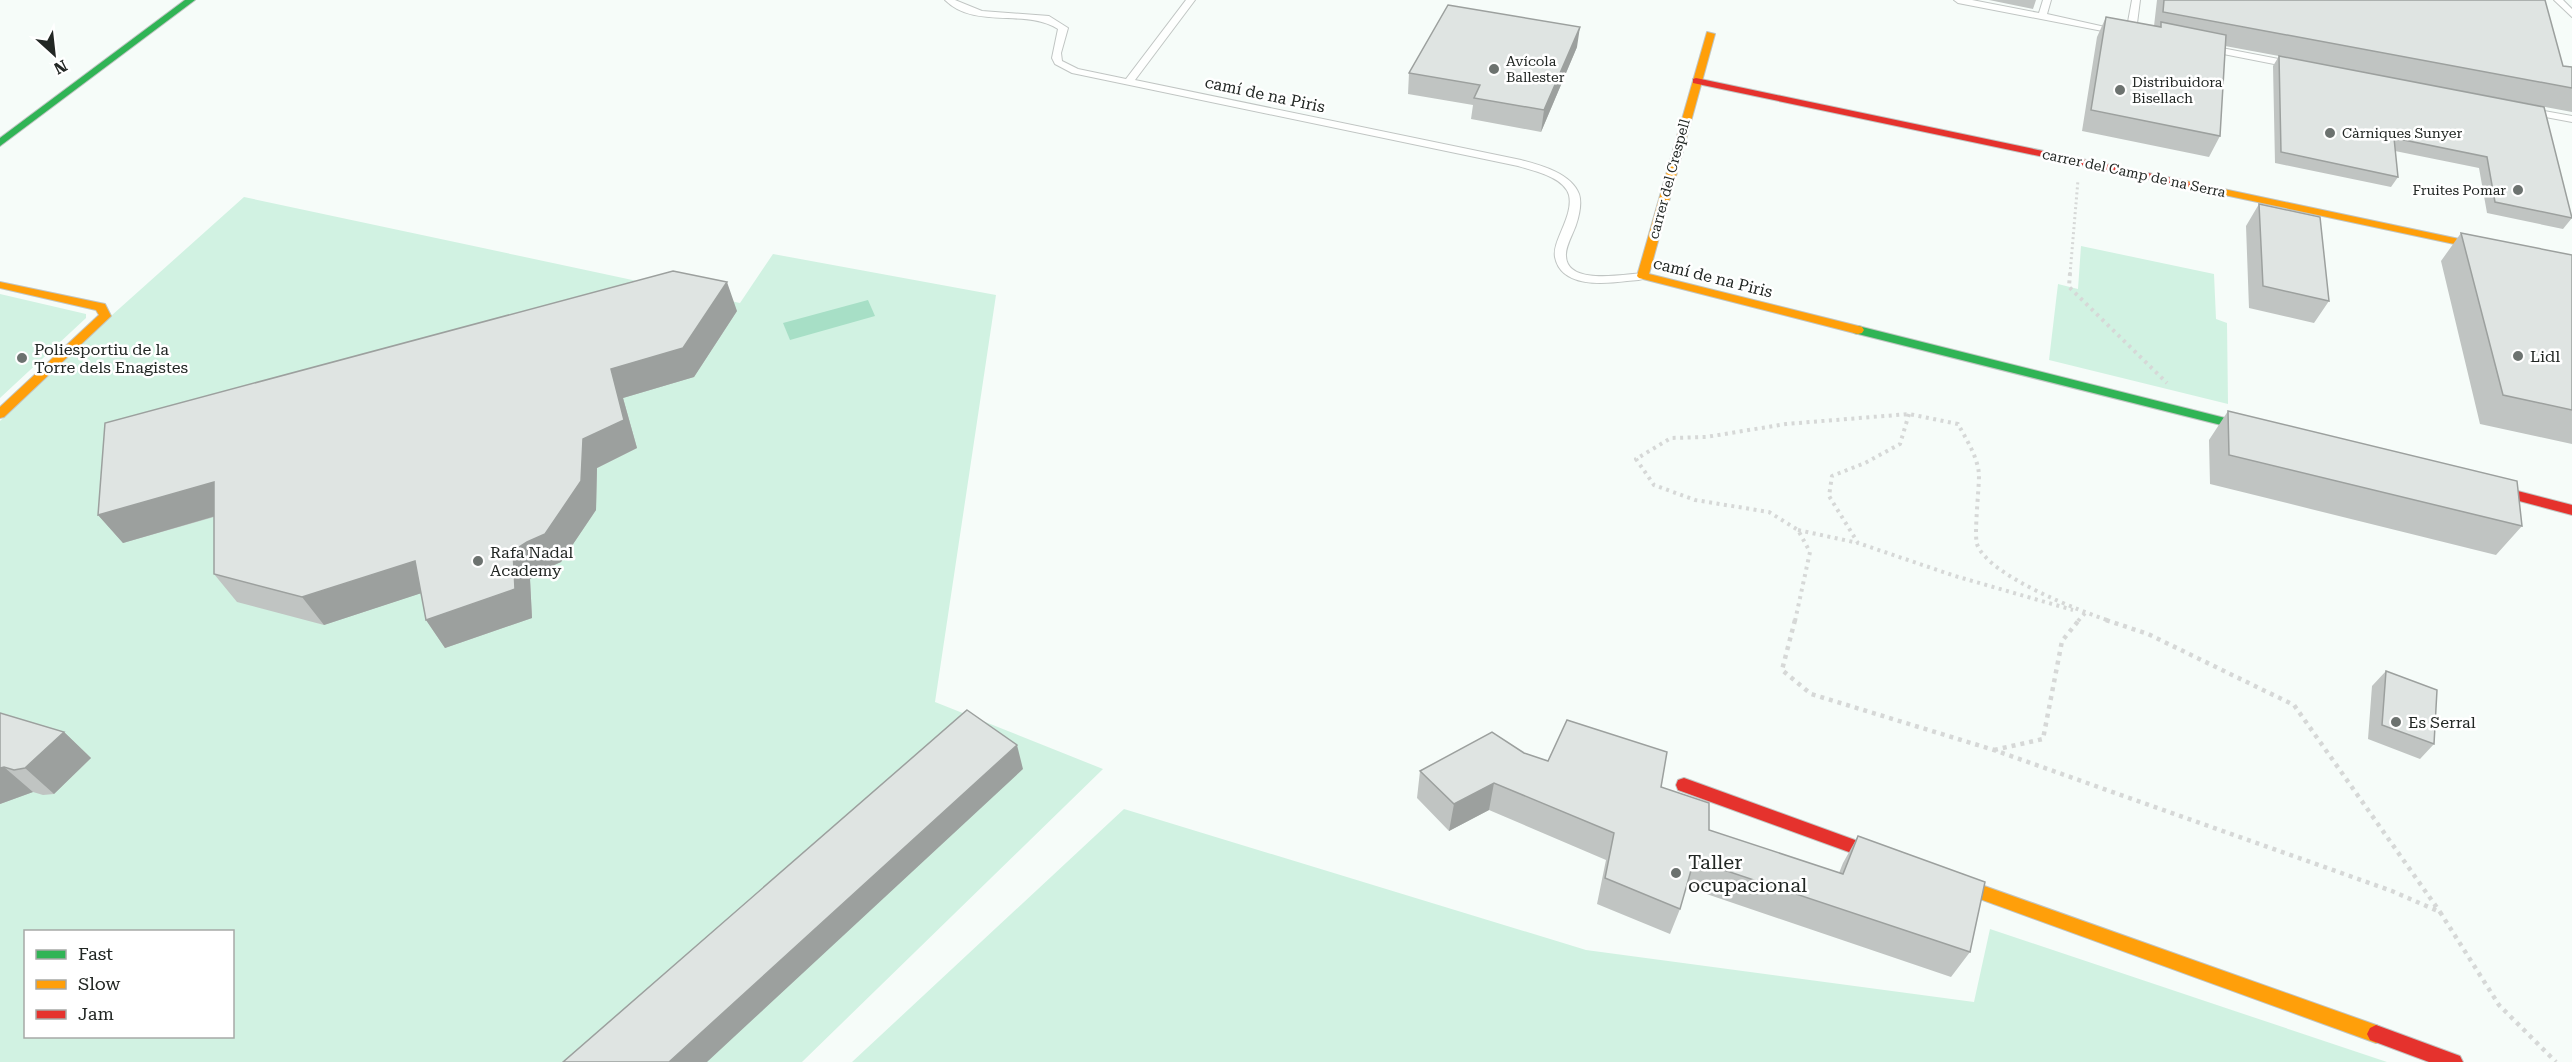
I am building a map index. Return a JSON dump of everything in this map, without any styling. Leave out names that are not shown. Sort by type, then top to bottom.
[{"type":"street","points":[[0,142],[191,0]]},
{"type":"street","name":"carrer del Crespell","points":[[1643,276],[1710,34]]},
{"type":"street","name":"carrer del Camp de na Serra","points":[[1696,81],[2572,266]]},
{"type":"street","name":"camí de na Piris","points":[[1643,276],[2282,437]]},
{"type":"street","points":[[0,285],[101,307],[105,316],[0,414]]},
{"type":"street","points":[[2456,480],[2572,510]]},
{"type":"street","points":[[1684,785],[1907,866]]},
{"type":"street","points":[[1929,874],[2454,1062]]},
{"type":"lane","name":"camí de na Piris","points":[[949,0],[957,8],[977,13],[1049,19],[1063,28],[1063,36],[1055,52],[1060,64],[1065,68],[1090,76],[1521,164],[1553,173],[1571,186],[1576,207],[1560,255],[1561,263],[1566,271],[1589,280],[1643,276]]},
{"type":"lane","points":[[1128,82],[1191,0]]},
{"type":"lane","points":[[1958,0],[2143,35]]},
{"type":"lane","points":[[2042,16],[2047,0]]},
{"type":"lane","points":[[2131,33],[2136,0]]},
{"type":"lane","points":[[2558,0],[2572,14]]},
{"type":"lane","points":[[2201,47],[2305,67]]},
{"type":"lane","points":[[2514,108],[2572,119]]},
{"type":"path","points":[[2080,162],[2069,286],[2163,377],[2176,396],[2177,411]]},
{"type":"path","points":[[1858,543],[1829,496],[1832,476],[1865,463],[1900,444],[1909,414]]},
{"type":"path","points":[[2085,613],[2010,577],[1993,565],[1977,544],[1979,472],[1972,451],[1958,424],[1909,414],[1786,424],[1706,437],[1671,438],[1636,459],[1654,485],[1695,500],[1769,512],[1798,530],[1858,543],[1955,576],[2085,613],[2148,634],[2294,705],[2440,912],[2499,1005],[2556,1062]]},
{"type":"path","points":[[1798,530],[1810,552],[1805,583],[1782,670],[1811,694],[1994,750],[2392,891],[2440,912]]},
{"type":"path","points":[[1994,750],[2043,738],[2062,641],[2085,613]]},
{"type":"shaded area","name":"Rafa Nadal Academy","points":[[244,197],[740,303],[773,254],[996,295],[935,702],[1103,769],[802,1062],[0,1062],[0,421],[111,316]]},
{"type":"shaded area","points":[[2081,246],[2214,274],[2216,319],[2227,323],[2228,404],[2049,360],[2058,284],[2078,289]]},
{"type":"shaded area","name":"Poliesportiu de la Torre dels Enagistes","points":[[0,294],[86,314],[86,318],[0,398]]},
{"type":"shaded area","points":[[868,300],[875,316],[790,340],[783,323]]},
{"type":"shaded area","points":[[1124,809],[1586,950],[1974,1002],[1990,929],[2387,1062],[852,1062]]},
{"type":"building","points":[[2164,0],[2545,0],[2563,66],[2572,67],[2572,88],[2163,12]]},
{"type":"building","name":"Avícola Ballester","points":[[1448,5],[1580,27],[1544,110],[1474,98],[1480,85],[1409,73]]},
{"type":"building","points":[[2106,17],[2161,27],[2161,22],[2226,35],[2220,136],[2091,110]]},
{"type":"building","points":[[2279,56],[2544,107],[2572,218],[2495,202],[2487,157],[2394,138],[2398,177],[2281,152]]},
{"type":"building","points":[[2259,204],[2320,217],[2329,301],[2263,286]]},
{"type":"building","name":"Lidl","points":[[2461,233],[2572,255],[2572,410],[2503,395]]},
{"type":"building","points":[[673,271],[727,282],[683,348],[611,369],[624,420],[583,439],[581,481],[545,534],[513,551],[515,589],[426,620],[415,561],[302,597],[214,574],[214,482],[98,515],[105,423]]},
{"type":"building","points":[[2228,411],[2517,481],[2522,526],[2229,455]]},
{"type":"building","points":[[2386,671],[2437,690],[2434,744],[2382,725]]},
{"type":"building","points":[[967,710],[1017,745],[669,1062],[563,1062]]},
{"type":"building","points":[[0,713],[64,732],[25,768],[14,770],[0,768]]},
{"type":"building","points":[[1567,720],[1667,752],[1661,787],[1709,803],[1709,830],[1843,874],[1858,836],[1985,882],[1970,952],[1694,860],[1680,909],[1605,878],[1614,833],[1494,783],[1454,804],[1420,771],[1492,732],[1524,753],[1548,761]]},
{"type":"traffic: fast","points":[[0,143],[191,0]]},
{"type":"traffic: fast","points":[[1858,330],[2265,432]]},
{"type":"traffic: slow","points":[[1710,34],[1643,276],[1858,330]]},
{"type":"traffic: slow","points":[[2186,184],[2572,266]]},
{"type":"traffic: slow","points":[[0,285],[101,307],[105,316],[0,414]]},
{"type":"traffic: slow","points":[[1942,878],[2376,1034]]},
{"type":"traffic: jam","points":[[1696,81],[2186,184]]},
{"type":"traffic: jam","points":[[2475,485],[2572,510]]},
{"type":"traffic: jam","points":[[1684,785],[1893,861]]},
{"type":"traffic: jam","points":[[2376,1034],[2454,1062]]},
{"type":"place","name":"Avícola Ballester","points":[[1494,69]]},
{"type":"place","name":"Distribuidora Bisellach","points":[[2120,90]]},
{"type":"place","name":"Càrniques Sunyer","points":[[2330,133]]},
{"type":"place","name":"Fruites Pomar","points":[[2518,190]]},
{"type":"place","name":"Lidl","points":[[2518,356]]},
{"type":"place","name":"Poliesportiu de la Torre dels Enagistes","points":[[22,358]]},
{"type":"place","name":"Rafa Nadal Academy","points":[[478,561]]},
{"type":"place","name":"Es Serral","points":[[2396,722]]},
{"type":"place","name":"Taller ocupacional","points":[[1676,873]]}]
